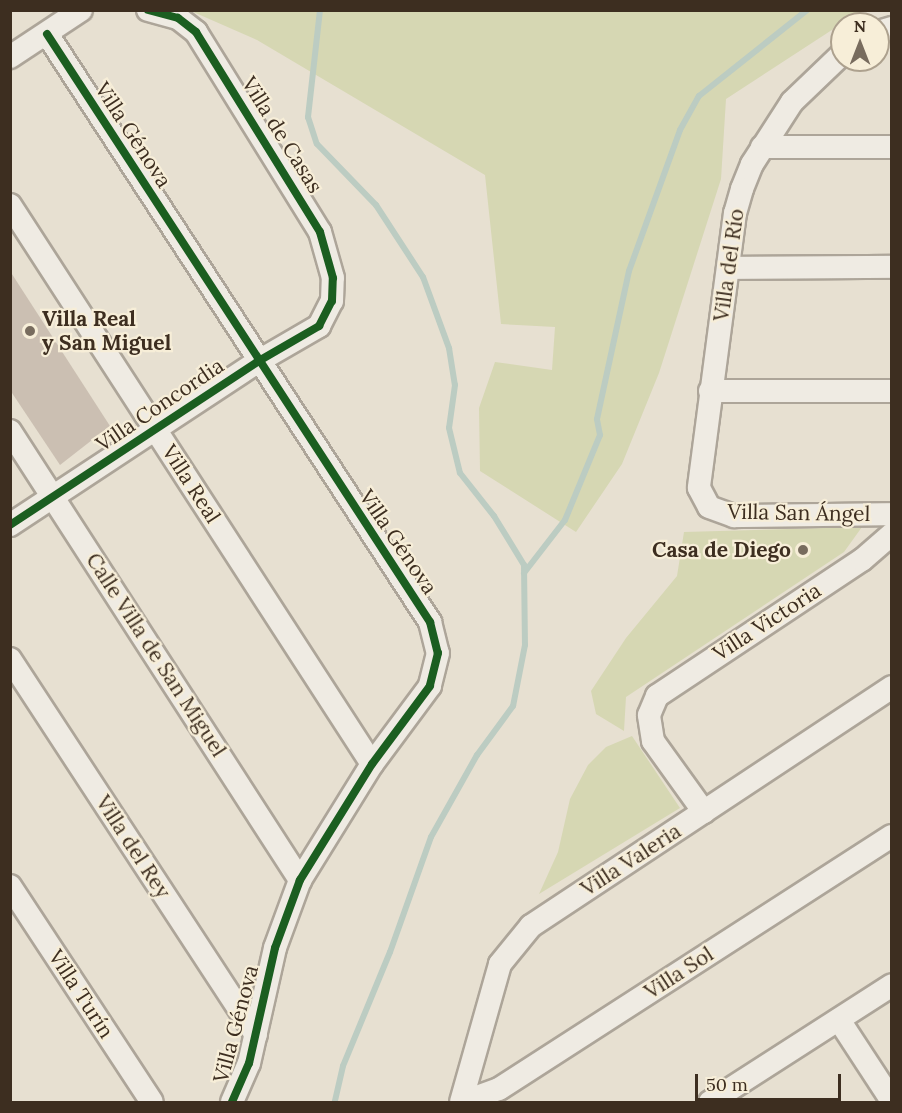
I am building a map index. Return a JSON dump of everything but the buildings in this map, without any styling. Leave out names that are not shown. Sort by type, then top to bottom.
[{"type":"street","points":[[10,57],[81,10]]},
{"type":"street","name":"Villa de Casas","points":[[148,10],[178,18],[196,32],[320,232],[333,278],[328,314]]},
{"type":"street","name":"Villa Génova","points":[[47,34],[257,362],[430,622],[438,653],[430,686],[372,764],[300,880],[275,948],[256,1035],[232,1102]]},
{"type":"street","name":"Villa del Río","points":[[709,507],[702,498],[698,476],[735,213],[752,164],[762,147],[792,102],[830,66]]},
{"type":"street","points":[[762,147],[891,147]]},
{"type":"street","name":"Villa Real","points":[[10,205],[372,764]]},
{"type":"street","points":[[729,268],[891,267]]},
{"type":"street","name":"Villa Concordia","points":[[10,525],[257,362],[319,326],[328,314]]},
{"type":"street","points":[[710,391],[891,391]]},
{"type":"street","name":"Calle Villa de San Miguel","points":[[10,431],[300,880]]},
{"type":"street","name":"Villa San Ángel","points":[[709,507],[734,516],[891,514]]},
{"type":"street","name":"Villa Victoria","points":[[704,812],[653,741],[649,715],[657,696],[862,560],[891,534]]},
{"type":"street","name":"Villa del Rey","points":[[10,659],[256,1035]]},
{"type":"street","name":"Villa Valeria","points":[[462,1102],[488,997],[512,945],[548,912],[704,812],[891,687]]},
{"type":"street","name":"Villa Sol","points":[[462,1102],[500,1089],[891,836]]},
{"type":"street","name":"Villa Turín","points":[[10,886],[152,1102]]},
{"type":"street","points":[[710,1102],[741,1094],[839,1020],[891,985]]},
{"type":"street","points":[[839,1020],[891,1101]]},
{"type":"green space","points":[[191,11],[861,11],[830,12],[830,31],[726,99],[721,179],[659,373],[622,464],[576,532],[480,471],[479,408],[495,362],[552,370],[555,327],[501,324],[485,175],[257,40]]},
{"type":"green space","points":[[862,527],[844,552],[626,697],[624,731],[596,714],[591,691],[626,638],[677,576],[684,532]]},
{"type":"green space","points":[[632,736],[680,808],[539,894],[558,852],[570,799],[588,765],[606,747]]},
{"type":"waterway","points":[[320,10],[308,117],[317,144],[376,205],[423,277],[449,348],[455,385],[449,428],[460,473],[494,516],[524,565],[525,645],[513,706],[477,755],[431,837],[390,952],[343,1066],[335,1102]]},
{"type":"waterway","points":[[524,573],[565,520],[600,435],[597,419],[629,271],[680,130],[699,96],[807,10]]},
{"type":"cycle path","points":[[10,525],[257,362],[319,326],[332,301],[333,278],[320,232],[196,32],[178,18],[148,10]]},
{"type":"cycle path","points":[[47,34],[430,622],[438,653],[430,686],[372,764],[300,880],[275,948],[249,1063],[232,1102]]},
{"type":"place","name":"Villa Real y San Miguel","points":[[30,331]]},
{"type":"place","name":"Casa de Diego","points":[[803,550]]}]
